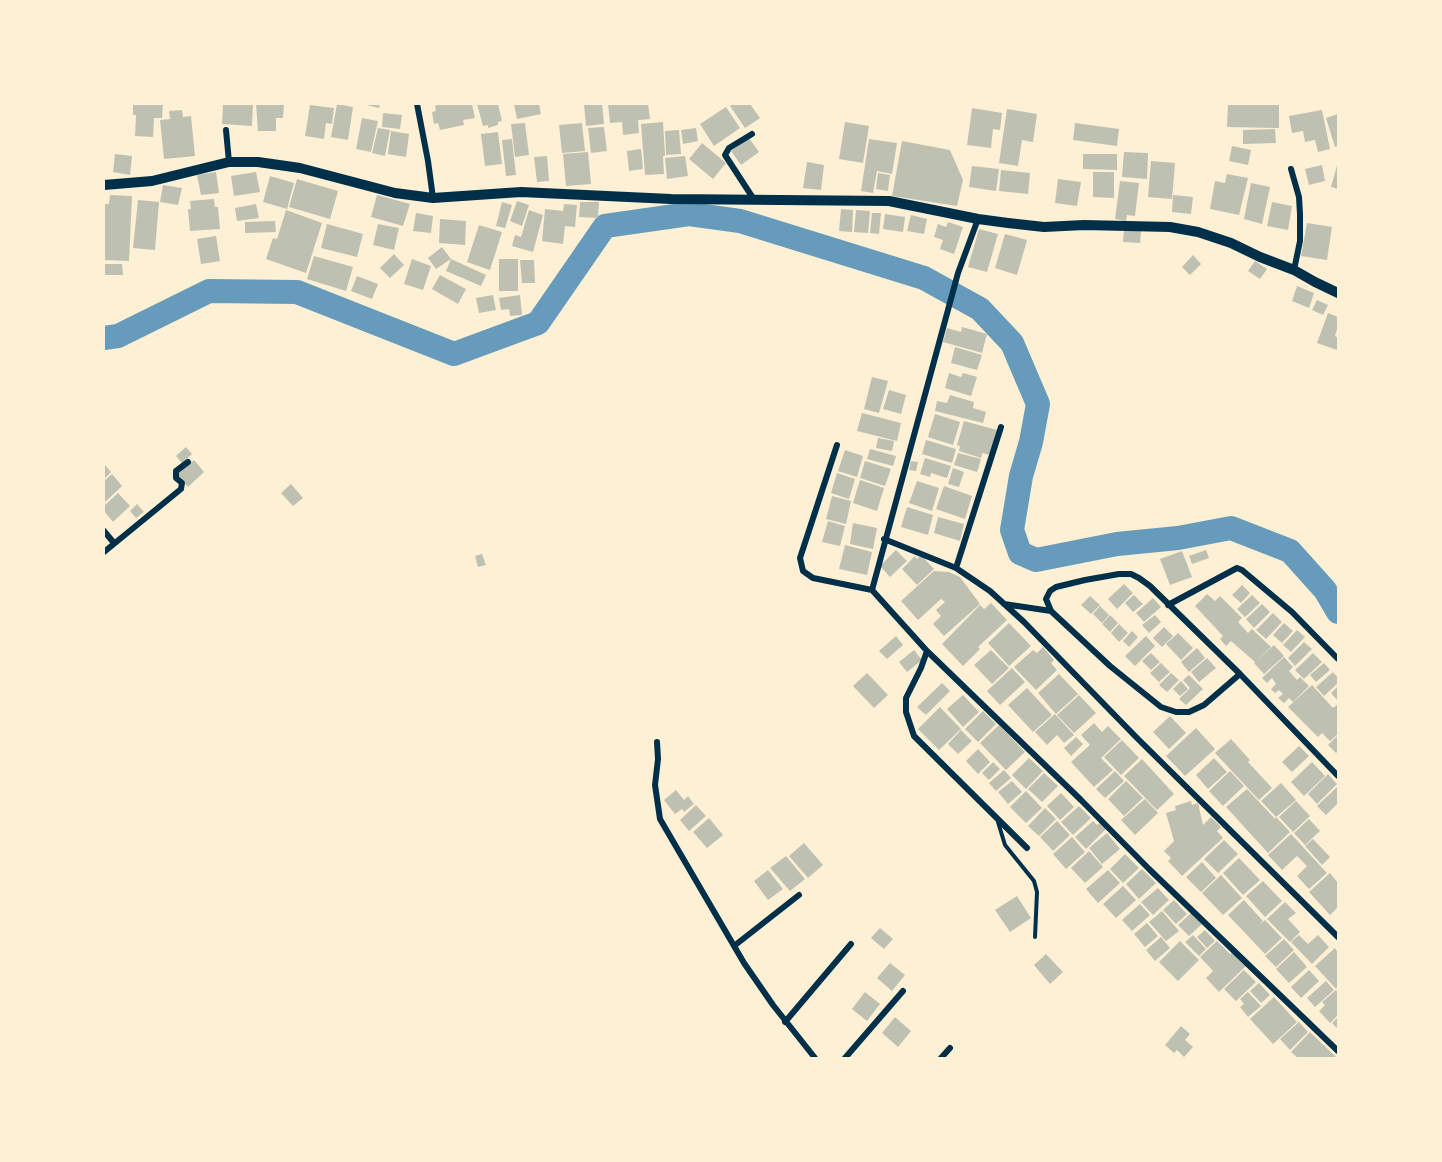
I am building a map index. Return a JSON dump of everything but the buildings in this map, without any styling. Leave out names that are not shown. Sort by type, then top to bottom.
[{"type":"street","points":[[417,104],[433,198]]},
{"type":"street","points":[[226,130],[229,162]]},
{"type":"street","points":[[752,134],[729,148],[725,155],[753,198]]},
{"type":"street","points":[[104,185],[152,181],[229,162],[258,162],[300,168],[395,193],[433,198],[521,192],[671,199],[889,201],[978,219],[1044,227],[1084,225],[1170,227],[1209,234],[1294,270],[1338,293]]},
{"type":"street","points":[[1291,169],[1299,197],[1300,214],[1300,241],[1294,270]]},
{"type":"street","points":[[872,590],[947,311],[978,219]]},
{"type":"street","points":[[956,568],[1002,427]]},
{"type":"street","points":[[837,445],[800,558],[803,571],[813,578],[872,590],[927,651],[1338,1051]]},
{"type":"street","points":[[104,552],[181,489],[182,483],[176,478],[176,471],[188,462]]},
{"type":"street","points":[[104,531],[114,543]]},
{"type":"street","points":[[884,539],[956,568],[990,591],[1024,622],[1338,937]]},
{"type":"street","points":[[1168,604],[1237,568],[1292,612],[1338,659]]},
{"type":"street","points":[[1240,674],[1204,705],[1189,712],[1176,712],[1161,707],[1110,666],[1051,611],[1046,599],[1050,591],[1056,587],[1119,574],[1131,574],[1139,578],[1240,674],[1338,776]]},
{"type":"street","points":[[1003,604],[1051,611]]},
{"type":"street","points":[[927,651],[906,698],[906,712],[914,736],[1027,848]]},
{"type":"street","points":[[657,742],[655,785],[660,819],[734,946],[785,1022],[815,1059]]},
{"type":"street","points":[[734,946],[799,896]]},
{"type":"street","points":[[785,1022],[851,944]]},
{"type":"street","points":[[845,1059],[903,991]]},
{"type":"street","points":[[941,1059],[950,1048]]},
{"type":"lane","points":[[998,821],[1005,845],[1034,881],[1036,892],[1035,937]]},
{"type":"waterway","points":[[104,338],[118,336],[209,291],[297,292],[454,354],[538,323],[605,226],[689,214],[740,221],[924,278],[980,309],[1012,343],[1038,404],[1031,442],[1021,476],[1012,530],[1020,553],[1036,560],[1117,544],[1178,538],[1231,528],[1290,551],[1325,590],[1338,612]]}]
